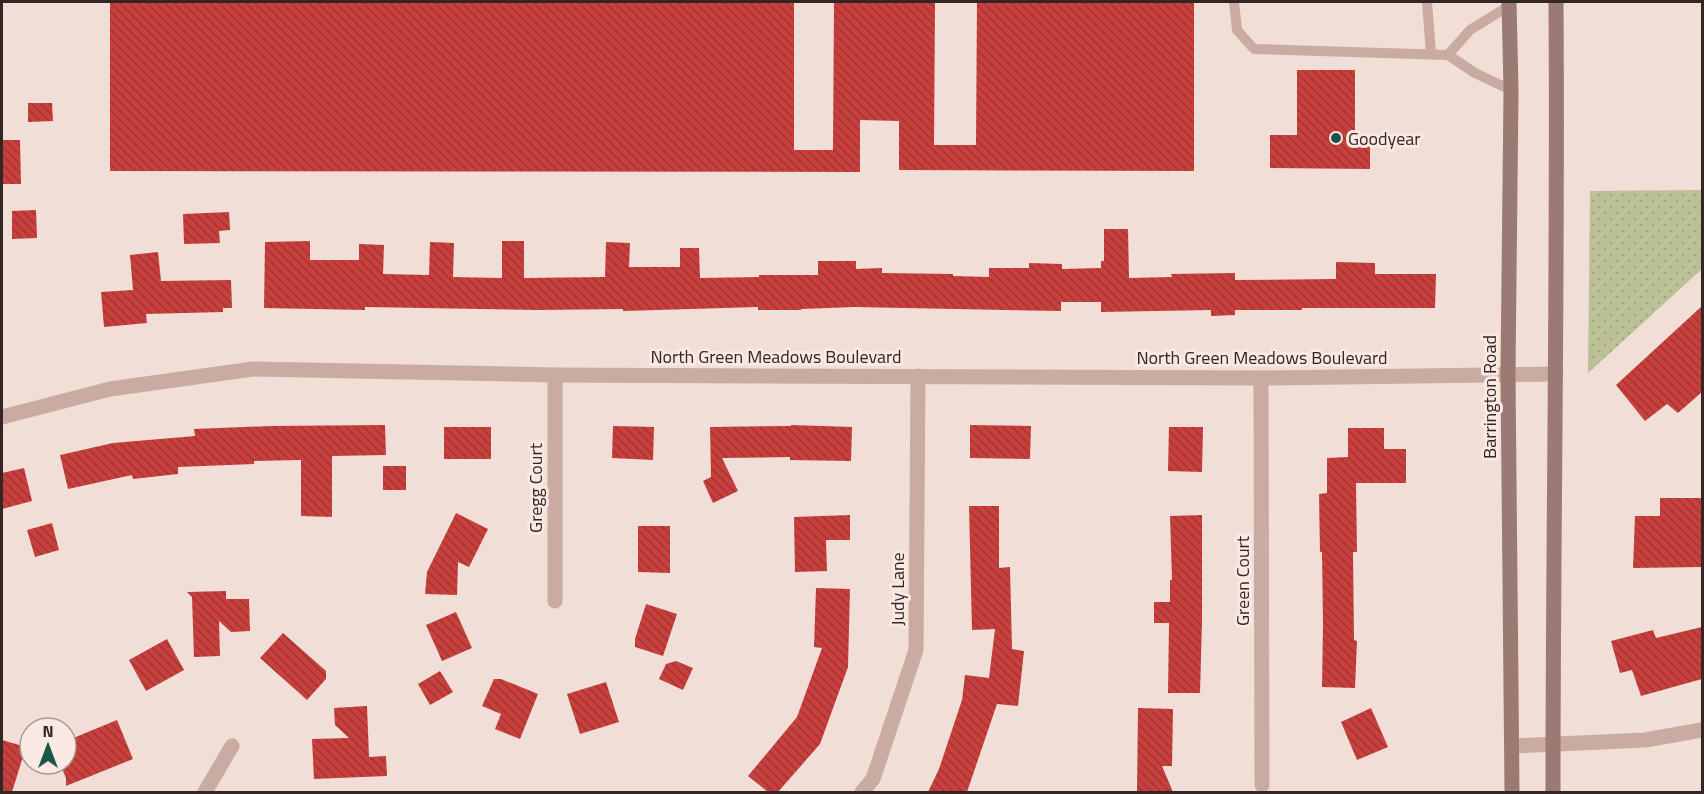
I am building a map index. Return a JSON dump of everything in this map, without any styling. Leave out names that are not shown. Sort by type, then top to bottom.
[{"type":"main road","points":[[1553,792],[1558,159],[1556,2]]},
{"type":"main road","name":"Barrington Road","points":[[1509,4],[1511,90],[1508,374],[1512,792]]},
{"type":"street","name":"North Green Meadows Boulevard","points":[[2,417],[110,389],[253,369],[555,375],[1261,378],[1556,374]]},
{"type":"street","name":"Gregg Court","points":[[555,375],[555,601]]},
{"type":"street","name":"Judy Lane","points":[[862,792],[873,779],[916,650],[918,376]]},
{"type":"street","name":"Green Court","points":[[1261,378],[1262,785]]},
{"type":"street","points":[[1512,746],[1646,740],[1702,730]]},
{"type":"street","points":[[205,792],[232,746]]},
{"type":"lane","points":[[1234,2],[1237,30],[1254,49],[1449,55],[1475,74],[1511,90]]},
{"type":"lane","points":[[1427,2],[1431,54]]},
{"type":"lane","points":[[1449,55],[1470,30],[1509,4]]},
{"type":"green space","points":[[1702,190],[1702,269],[1588,373],[1590,191]]},
{"type":"building","points":[[110,2],[794,2],[794,150],[833,150],[834,2],[935,2],[934,145],[976,145],[977,2],[1194,2],[1194,171],[899,170],[899,121],[860,120],[860,172],[110,171]]},
{"type":"building","points":[[1297,70],[1355,70],[1355,135],[1370,135],[1370,169],[1270,168],[1270,135],[1297,135]]},
{"type":"building","points":[[28,103],[52,103],[53,121],[28,122]]},
{"type":"building","points":[[2,140],[20,140],[21,184],[2,184]]},
{"type":"building","points":[[36,210],[37,238],[12,239],[12,211]]},
{"type":"building","points":[[229,212],[230,230],[219,231],[220,243],[184,244],[183,214]]},
{"type":"building","points":[[1104,229],[1128,229],[1129,278],[1172,277],[1171,274],[1235,273],[1235,280],[1336,279],[1336,262],[1375,263],[1375,274],[1436,274],[1435,308],[1235,310],[1235,315],[1211,316],[1211,310],[1101,312],[1101,302],[1061,302],[1061,311],[855,307],[801,310],[758,310],[758,307],[623,311],[623,309],[264,308],[265,242],[310,241],[310,260],[359,260],[359,244],[384,245],[383,274],[429,275],[430,242],[454,243],[453,277],[502,278],[502,241],[524,241],[524,278],[605,277],[606,242],[630,243],[629,267],[680,267],[680,248],[699,248],[700,278],[818,275],[818,261],[856,261],[856,269],[882,268],[882,273],[989,277],[989,268],[1029,268],[1029,263],[1062,264],[1062,269],[1101,268],[1101,261],[1104,261]]},
{"type":"building","points":[[158,252],[161,281],[231,280],[232,308],[223,308],[223,312],[146,314],[147,323],[104,327],[101,292],[133,290],[130,255]]},
{"type":"building","points":[[1702,306],[1702,392],[1678,413],[1667,404],[1645,421],[1616,385]]},
{"type":"building","points":[[385,425],[386,455],[332,456],[332,517],[301,516],[301,460],[178,467],[178,474],[133,479],[132,475],[68,489],[60,455],[113,443],[195,436],[194,429]]},
{"type":"building","points":[[791,425],[852,427],[851,461],[790,460],[790,457],[722,458],[738,491],[713,503],[703,481],[711,477],[710,427]]},
{"type":"building","points":[[970,425],[1031,426],[1030,459],[970,458]]},
{"type":"building","points":[[613,426],[654,427],[653,460],[612,458]]},
{"type":"building","points":[[444,427],[491,427],[491,459],[444,459]]},
{"type":"building","points":[[1169,427],[1203,427],[1202,472],[1168,471]]},
{"type":"building","points":[[1348,428],[1384,428],[1384,449],[1406,449],[1406,483],[1356,483],[1357,552],[1353,552],[1354,640],[1357,641],[1355,688],[1322,687],[1322,552],[1320,552],[1319,494],[1327,493],[1327,458],[1348,457]]},
{"type":"building","points":[[383,466],[406,466],[406,490],[383,490]]},
{"type":"building","points":[[24,468],[32,501],[2,509],[2,473]]},
{"type":"building","points":[[1660,498],[1702,498],[1702,567],[1633,568],[1635,516],[1660,516]]},
{"type":"building","points":[[969,506],[999,506],[999,568],[1010,567],[1012,649],[1024,651],[1018,706],[997,704],[967,792],[928,792],[939,769],[962,700],[965,675],[989,678],[995,629],[972,630]]},
{"type":"building","points":[[456,513],[488,529],[469,567],[458,562],[457,595],[425,594],[427,572]]},
{"type":"building","points":[[850,515],[850,540],[826,540],[827,571],[795,572],[794,517]]},
{"type":"building","points":[[1202,515],[1200,693],[1168,693],[1169,623],[1154,623],[1154,602],[1170,602],[1170,580],[1172,580],[1170,516]]},
{"type":"building","points":[[52,523],[59,550],[35,557],[27,530]]},
{"type":"building","points":[[638,526],[670,526],[670,573],[638,572]]},
{"type":"building","points":[[816,588],[850,589],[848,667],[820,744],[778,792],[768,792],[748,776],[797,717],[822,648],[814,647]]},
{"type":"building","points":[[226,591],[226,599],[249,599],[250,631],[231,632],[219,621],[220,656],[194,657],[192,597],[187,592]]},
{"type":"building","points":[[646,604],[677,614],[663,656],[635,647],[635,639]]},
{"type":"building","points":[[456,612],[472,648],[442,661],[426,625]]},
{"type":"building","points":[[1702,627],[1702,679],[1641,696],[1632,670],[1620,673],[1611,641],[1653,630],[1656,638]]},
{"type":"building","points":[[283,633],[326,671],[326,679],[307,700],[260,658]]},
{"type":"building","points":[[167,639],[184,670],[146,691],[129,660]]},
{"type":"building","points":[[676,661],[693,668],[683,690],[659,679],[666,664]]},
{"type":"building","points":[[440,671],[453,692],[430,705],[418,684]]},
{"type":"building","points":[[494,679],[501,679],[538,694],[520,739],[495,729],[501,714],[482,706]]},
{"type":"building","points":[[606,682],[619,722],[580,734],[567,694]]},
{"type":"building","points":[[367,706],[369,757],[386,756],[387,776],[314,779],[312,739],[349,738],[335,725],[334,708]]},
{"type":"building","points":[[1138,708],[1173,709],[1172,766],[1162,766],[1173,792],[1137,792]]},
{"type":"building","points":[[1371,708],[1388,747],[1357,760],[1341,722]]},
{"type":"building","points":[[117,720],[133,759],[66,786],[65,776],[78,776],[78,736]]},
{"type":"building","points":[[2,740],[18,745],[18,773],[12,792],[2,792]]},
{"type":"place","name":"Goodyear","points":[[1336,138]]}]
